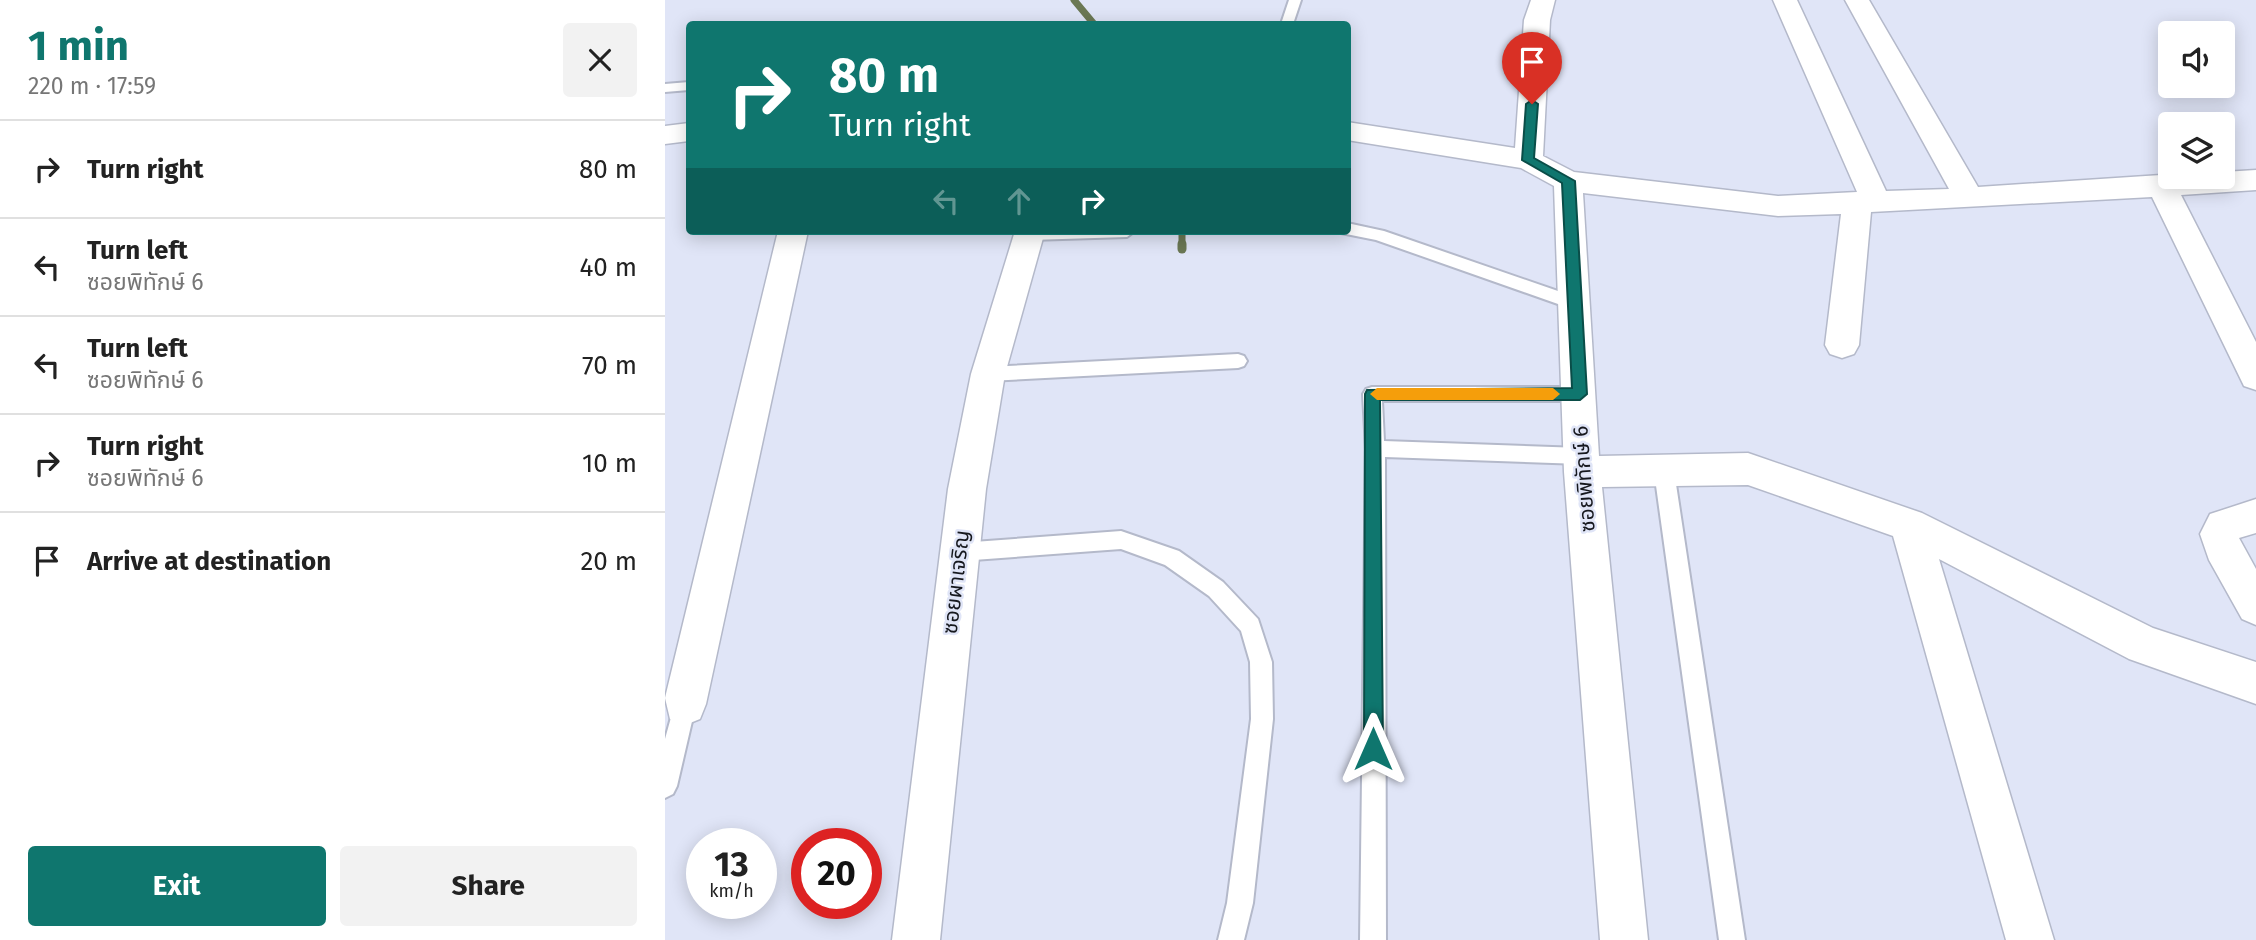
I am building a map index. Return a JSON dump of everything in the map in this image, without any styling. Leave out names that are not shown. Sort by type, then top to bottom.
[{"type":"street","points":[[1528,160],[1538,20],[1543,0]]},
{"type":"street","points":[[1785,0],[1867,202],[1842,345]]},
{"type":"street","points":[[1857,0],[1969,198]]},
{"type":"street","points":[[665,135],[686,132]]},
{"type":"street","points":[[1351,132],[1528,160],[1568,181],[1778,206],[1969,198],[2158,185]]},
{"type":"street","points":[[2235,181],[2256,180]]},
{"type":"street","name":"ซอยพิทักษ์ 6","points":[[1568,181],[1580,394],[1581,464],[1624,940]]},
{"type":"street","points":[[2163,189],[2256,376]]},
{"type":"street","points":[[685,704],[792,235]]},
{"type":"street","name":"ซอยผาเจริญ","points":[[916,940],[967,489],[988,374],[1029,235]]},
{"type":"street","points":[[1581,464],[1664,471],[1748,469],[1909,525],[2144,645],[2256,683]]},
{"type":"street","points":[[2256,516],[2224,526],[2219,534],[2223,548],[2256,606]]},
{"type":"street","points":[[1909,525],[2031,940]]},
{"type":"lane","points":[[1288,21],[1295,0]]},
{"type":"lane","points":[[665,88],[686,86]]},
{"type":"lane","points":[[1351,230],[1378,235],[1575,304]]},
{"type":"lane","points":[[988,374],[1238,361]]},
{"type":"lane","points":[[1373,940],[1373,394],[1580,394]]},
{"type":"lane","points":[[1375,449],[1581,464]]},
{"type":"lane","points":[[1664,471],[1731,940]]},
{"type":"lane","points":[[960,552],[1121,540],[1172,558],[1216,589],[1250,626],[1261,662],[1262,719],[1240,903],[1231,940]]},
{"type":"lane","points":[[665,786],[685,704]]},
{"type":"waterway","points":[[1074,0],[1092,21]]},
{"type":"waterway","points":[[1182,235],[1182,249]]},
{"type":"slow traffic","points":[[1377,394],[1553,394]]},
{"type":"route","points":[[1373,749],[1373,394],[1580,394],[1568,181],[1528,160],[1532,104]]}]
